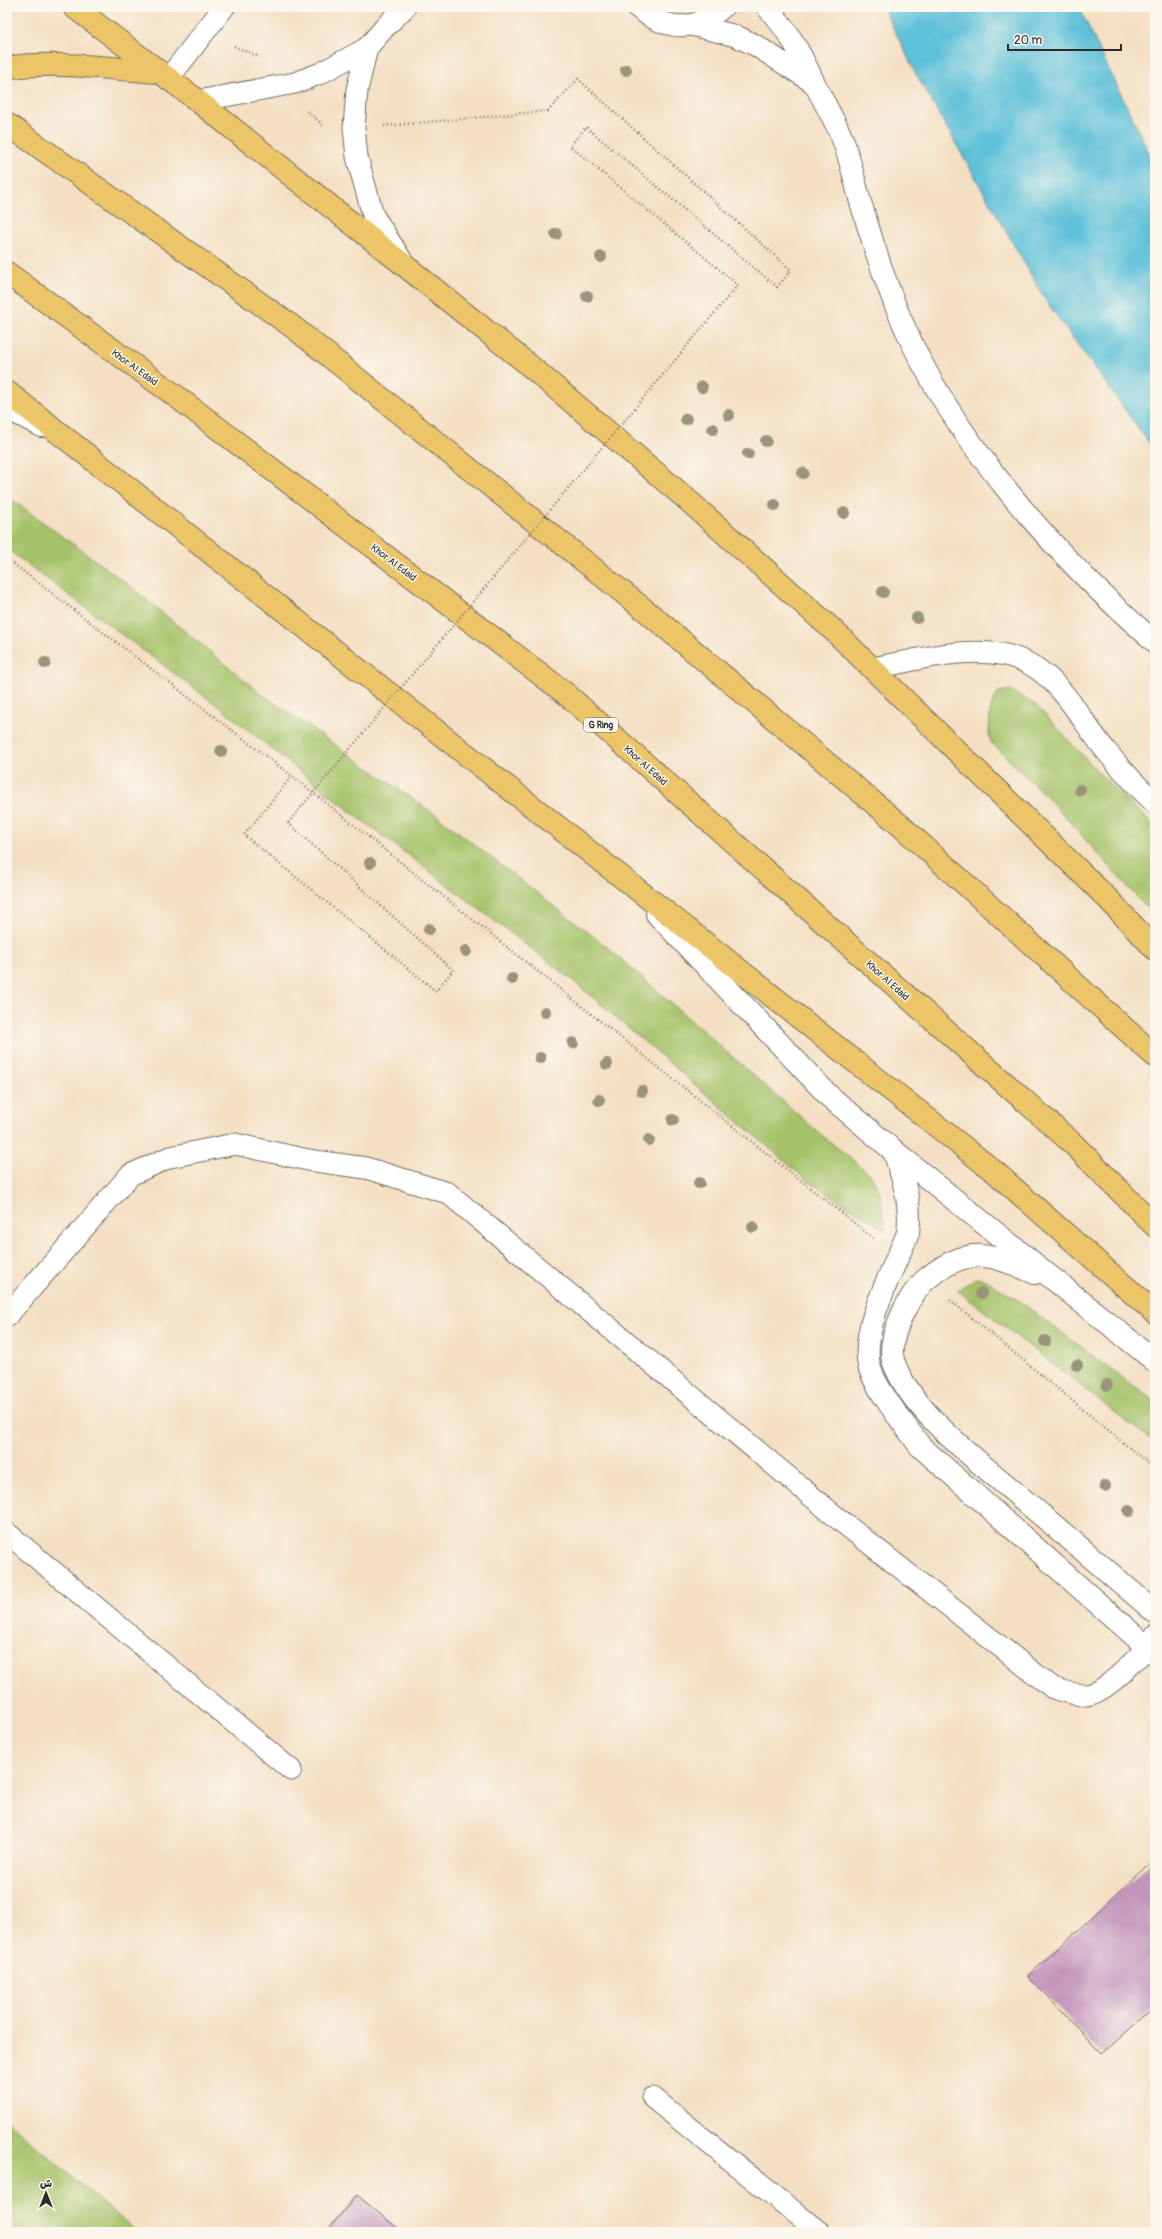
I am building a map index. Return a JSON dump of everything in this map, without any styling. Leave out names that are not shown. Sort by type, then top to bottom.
[{"type":"highway","points":[[77,9],[198,101],[524,361],[683,496],[834,631],[1109,900],[1155,950]]},
{"type":"highway","points":[[7,68],[19,66],[65,66],[162,75]]},
{"type":"highway","points":[[7,124],[293,327],[651,615],[900,825],[1155,1056]]},
{"type":"highway","name":"Khor Al Edaid","points":[[7,273],[184,402],[565,693],[1071,1142],[1155,1226]]},
{"type":"highway","points":[[7,392],[632,887],[995,1172],[1155,1313]]},
{"type":"street","points":[[7,408],[66,438]]},
{"type":"street","points":[[632,887],[829,1096],[894,1151],[1155,1361]]},
{"type":"street","points":[[894,1151],[909,1199],[910,1218],[908,1233],[899,1258],[872,1318],[867,1344],[870,1369],[890,1404],[920,1446],[1153,1646]]},
{"type":"street","points":[[1064,1287],[1007,1261],[980,1255],[962,1258],[945,1264],[925,1280],[897,1322],[892,1346],[893,1359],[900,1376],[939,1427],[1155,1612]]},
{"type":"lane","points":[[162,75],[208,28],[224,7]]},
{"type":"lane","points":[[198,101],[294,83],[321,73],[367,48],[405,7]]},
{"type":"lane","points":[[637,7],[653,20],[672,26],[692,25],[736,36],[755,45],[814,83]]},
{"type":"lane","points":[[692,25],[710,18],[722,7]]},
{"type":"lane","points":[[767,7],[798,48],[814,83],[829,108],[842,140],[886,280],[902,320],[930,376],[960,426],[982,458],[1044,533],[1094,585],[1155,642]]},
{"type":"lane","points":[[367,48],[356,90],[354,128],[357,157],[373,215],[404,265]]},
{"type":"lane","points":[[872,668],[954,653],[974,652],[1000,654],[1031,665],[1051,678],[1068,697],[1107,752],[1155,803]]},
{"type":"lane","points":[[7,1316],[130,1175],[170,1157],[235,1144],[308,1160],[366,1168],[448,1193],[841,1521],[1053,1688],[1087,1695],[1102,1690],[1153,1646]]},
{"type":"lane","points":[[7,1533],[291,1770]]},
{"type":"lane","points":[[653,2098],[819,2232]]},
{"type":"path","points":[[208,28],[239,50],[266,60],[286,60],[304,108],[328,129],[548,111],[578,79],[791,270],[777,287],[586,127],[570,146],[738,285],[288,823],[453,970],[436,991],[244,835],[292,776]]},
{"type":"path","points":[[7,559],[292,776],[899,1258]]},
{"type":"path","points":[[925,1280],[1155,1469]]},
{"type":"green space","points":[[7,496],[126,583],[259,692],[436,815],[607,947],[818,1132],[871,1175],[880,1193],[885,1230],[808,1181],[571,979],[346,808],[222,709],[7,549]]},
{"type":"green space","points":[[1010,690],[1036,705],[1101,775],[1155,827],[1155,917],[1048,798],[991,742],[989,733],[990,712],[993,701],[999,692]]},
{"type":"green space","points":[[977,1278],[986,1280],[1015,1298],[1155,1402],[1155,1443],[957,1290]]},
{"type":"green space","points":[[7,2121],[136,2232],[7,2232]]},
{"type":"water","points":[[883,7],[1079,7],[1155,165],[1155,451],[1046,301],[916,74]]},
{"type":"building","points":[[1155,1859],[1155,2006],[1102,2054],[1028,1976]]},
{"type":"building","points":[[357,2195],[402,2232],[326,2232]]}]
